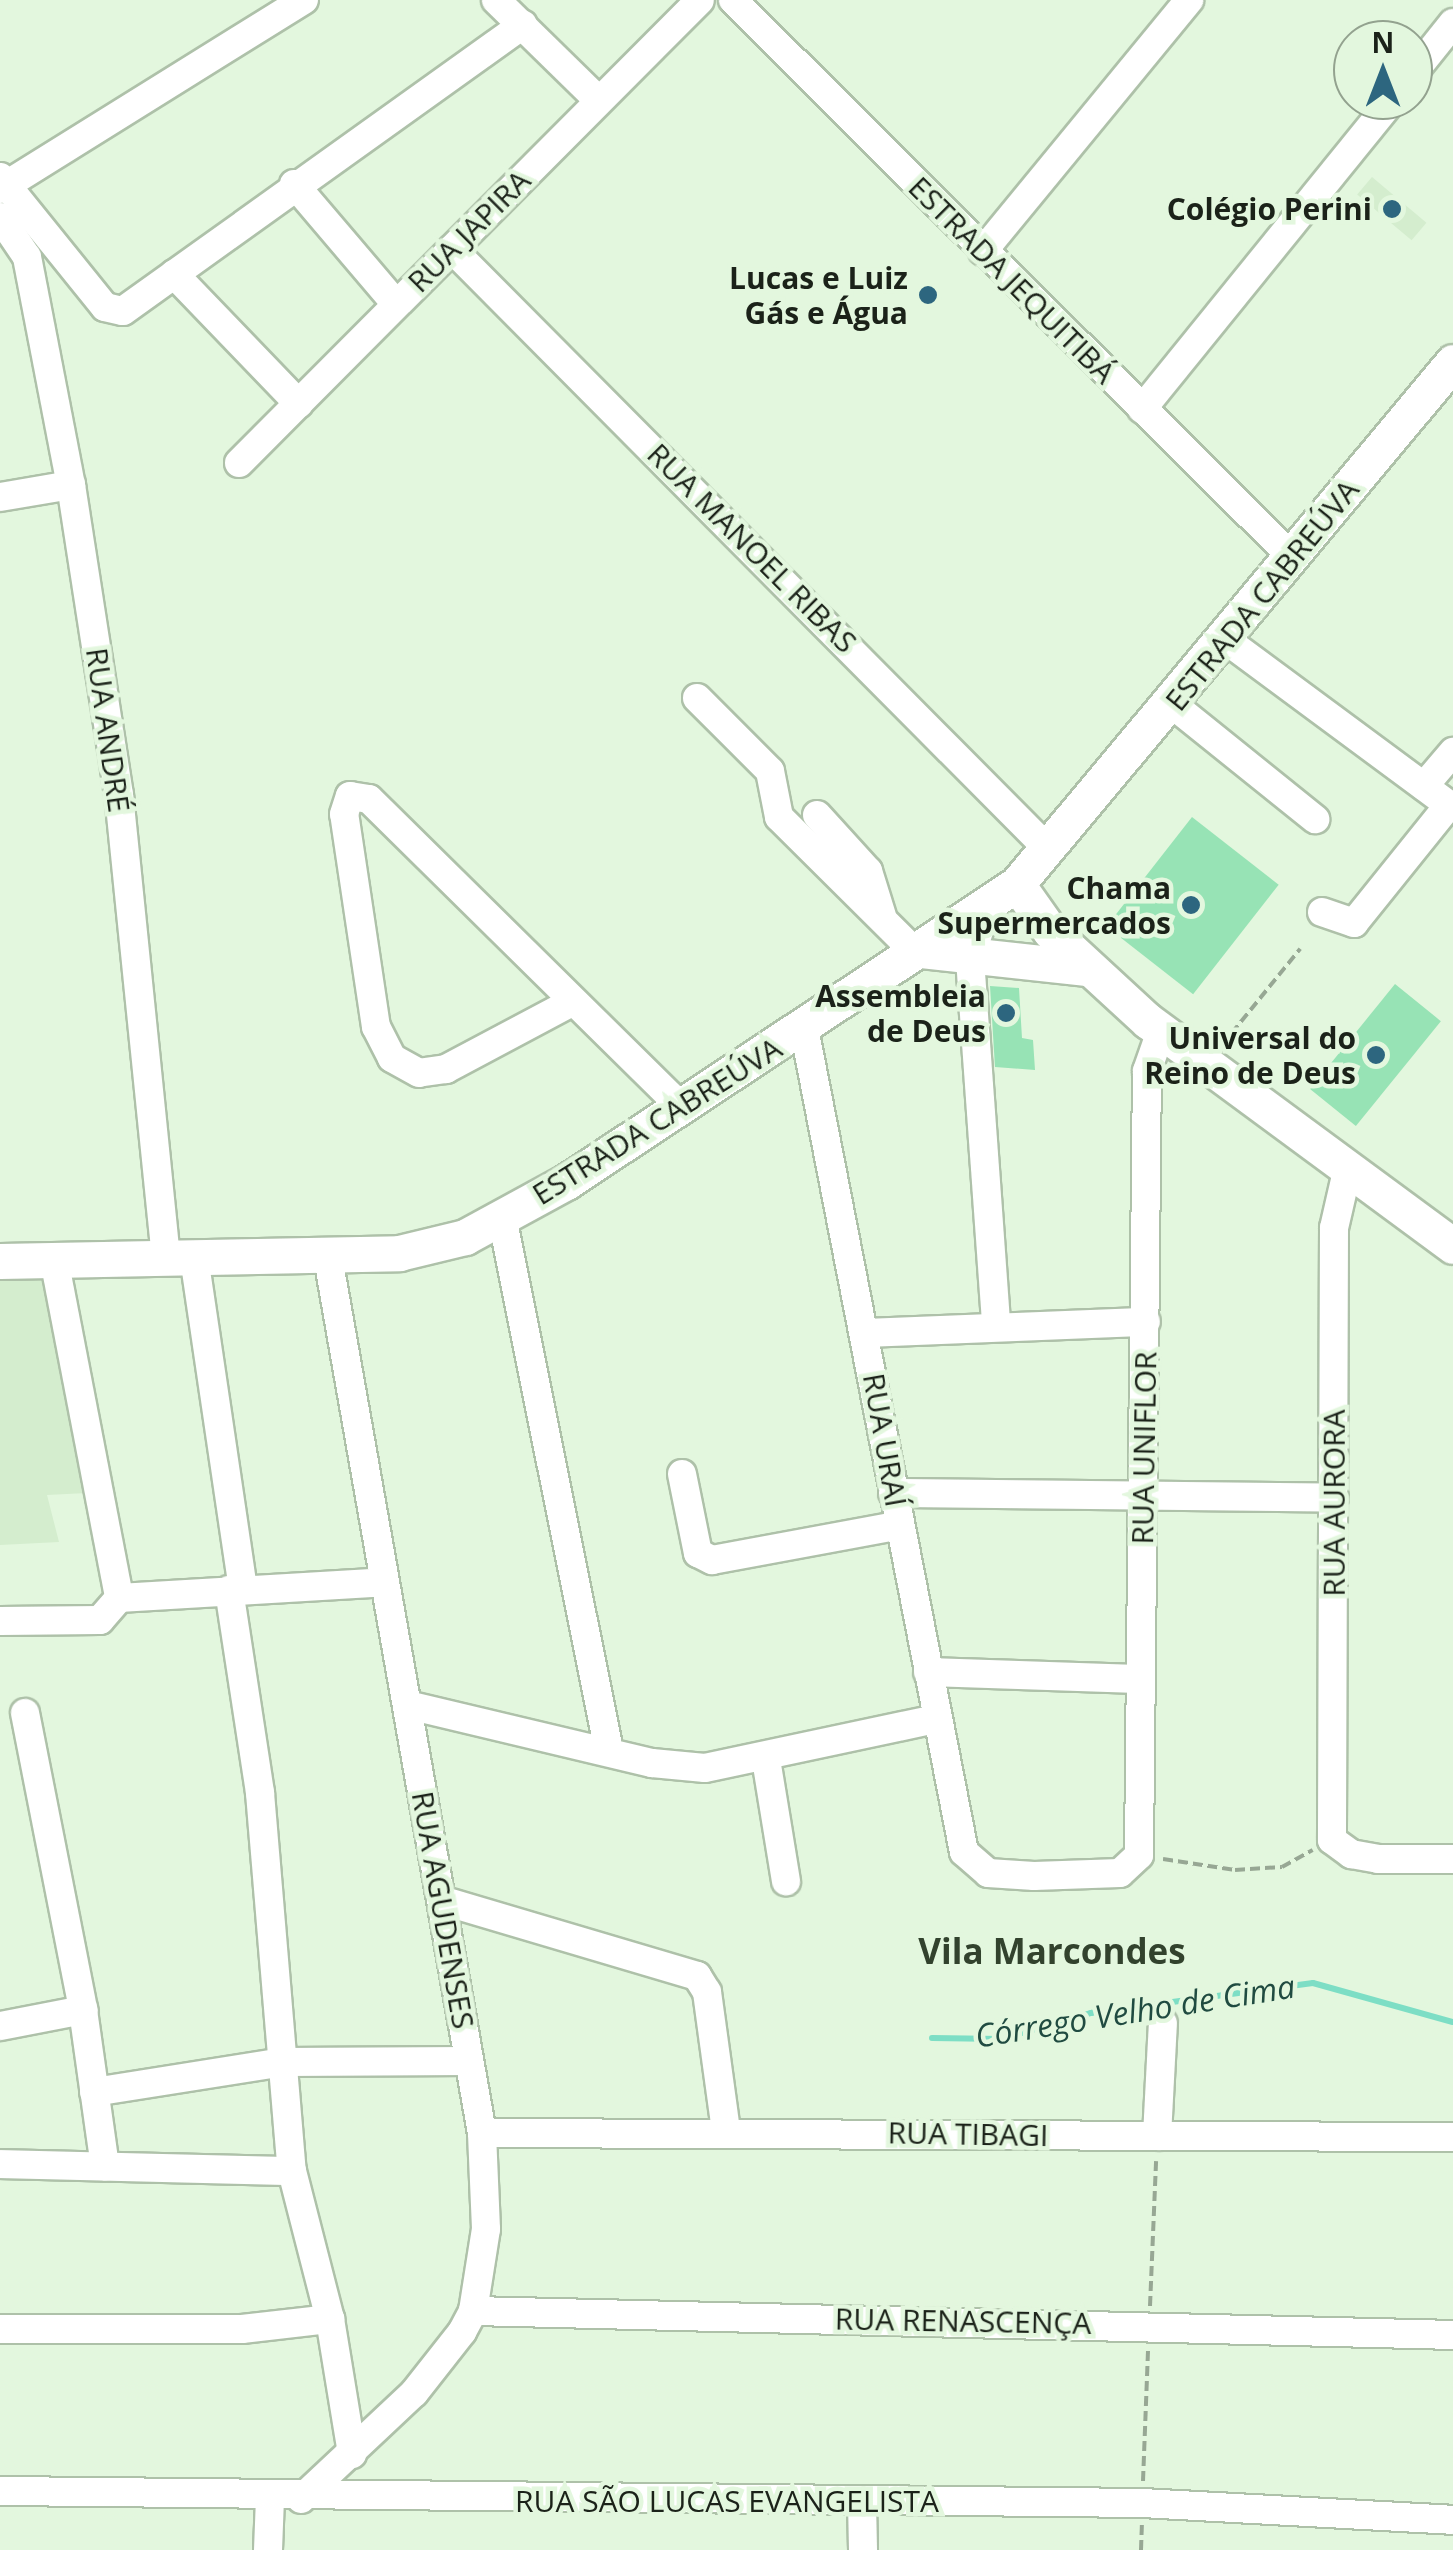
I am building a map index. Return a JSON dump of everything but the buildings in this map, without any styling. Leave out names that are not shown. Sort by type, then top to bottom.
[{"type":"main road","name":"ESTRADA CABREÚVA","points":[[0,1261],[180,1256],[328,1258],[438,1248],[502,1218],[804,1028],[912,949],[1003,892],[1049,850],[1450,373]]},
{"type":"main road","points":[[1003,892],[1160,1031],[1453,1246]]},
{"type":"main road","points":[[912,949],[970,959],[1087,968]]},
{"type":"street","points":[[304,0],[2,184],[105,306],[116,312],[129,306],[294,184],[523,24]]},
{"type":"street","points":[[496,0],[598,100]]},
{"type":"street","name":"RUA JAPIRA","points":[[239,462],[700,0]]},
{"type":"street","name":"ESTRADA JEQUITIBÁ","points":[[734,0],[1293,558]]},
{"type":"street","points":[[984,251],[1189,0]]},
{"type":"street","points":[[1433,48],[1453,23]]},
{"type":"street","points":[[1142,408],[1376,120]]},
{"type":"street","points":[[294,184],[396,304]]},
{"type":"street","name":"RUA ANDRÉ","points":[[0,216],[26,257],[71,485],[120,795],[180,1256],[236,1590],[260,1793],[292,2171],[330,2319],[352,2454]]},
{"type":"street","name":"RUA MANOEL RIBAS","points":[[452,249],[1049,850]]},
{"type":"street","points":[[174,274],[299,404]]},
{"type":"street","points":[[0,498],[71,485]]},
{"type":"street","points":[[1226,640],[1451,807],[1354,923],[1322,912]]},
{"type":"street","points":[[697,698],[770,771],[779,817],[912,949]]},
{"type":"street","points":[[1172,704],[1315,819]]},
{"type":"street","points":[[1424,786],[1453,752]]},
{"type":"street","points":[[572,1002],[446,1069],[420,1073],[392,1058],[376,1028],[344,814],[350,796],[369,799],[681,1107]]},
{"type":"street","points":[[817,815],[868,871],[882,920]]},
{"type":"street","points":[[996,1323],[970,959],[1003,892]]},
{"type":"street","name":"RUA URAÍ","points":[[804,1028],[867,1333],[935,1719],[964,1852],[988,1873],[1106,1876],[1135,1860]]},
{"type":"street","name":"RUA UNIFLOR","points":[[1135,1860],[1144,1498],[1147,1072],[1160,1031]]},
{"type":"street","name":"RUA AURORA","points":[[1332,1840],[1334,1228],[1348,1168]]},
{"type":"street","points":[[502,1218],[609,1750]]},
{"type":"street","name":"RUA AGUDENSES","points":[[301,2499],[414,2393],[472,2310],[486,2229],[482,2132],[328,1258]]},
{"type":"street","points":[[54,1259],[119,1598]]},
{"type":"street","points":[[867,1333],[996,1323],[1146,1322]]},
{"type":"street","points":[[682,1474],[698,1553],[712,1560],[900,1525]]},
{"type":"street","points":[[894,1493],[1334,1498]]},
{"type":"street","points":[[0,1621],[100,1620],[119,1598],[385,1582]]},
{"type":"street","points":[[928,1672],[1139,1679]]},
{"type":"street","points":[[408,1704],[692,1767],[766,1759],[935,1719]]},
{"type":"street","points":[[25,1712],[84,2010],[105,2166]]},
{"type":"street","points":[[766,1759],[786,1880]]},
{"type":"street","points":[[1332,1840],[1352,1854],[1378,1859],[1453,1859]]},
{"type":"street","points":[[444,1901],[697,1976],[708,1992],[726,2130]]},
{"type":"street","points":[[0,2026],[84,2010]]},
{"type":"street","points":[[1157,2136],[1163,2023]]},
{"type":"street","points":[[94,2092],[283,2062],[468,2060]]},
{"type":"street","name":"RUA TIBAGI","points":[[482,2132],[726,2130],[1453,2137]]},
{"type":"street","points":[[0,2164],[292,2171]]},
{"type":"street","name":"RUA RENASCENÇA","points":[[472,2310],[1453,2334]]},
{"type":"street","points":[[0,2329],[208,2330],[330,2319]]},
{"type":"street","name":"RUA SÃO LUCAS EVANGELISTA","points":[[0,2491],[270,2499],[1142,2503],[1453,2520]]},
{"type":"street","points":[[268,2550],[270,2499]]},
{"type":"street","points":[[862,2502],[863,2550]]},
{"type":"path","points":[[1207,1064],[1300,949]]},
{"type":"path","points":[[1135,1860],[1235,1870],[1282,1867],[1332,1840]]},
{"type":"shaded area","name":"Colégio Perini","points":[[1372,177],[1426,223],[1412,240],[1357,195]]},
{"type":"shaded area","points":[[45,1275],[87,1493],[47,1495],[59,1542],[0,1545],[0,1276]]},
{"type":"waterway","name":"Córrego Velho de Cima","points":[[932,2038],[1001,2039],[1091,2013],[1313,1983],[1453,2022]]},
{"type":"place","name":"Colégio Perini","points":[[1392,209]]},
{"type":"place","name":"Lucas e Luiz Gás e Água","points":[[928,295]]},
{"type":"place","name":"Chama Supermercados","points":[[1191,905]]},
{"type":"place","name":"Assembleia de Deus","points":[[1006,1013]]},
{"type":"place","name":"Universal do Reino de Deus","points":[[1376,1055]]},
{"type":"district","name":"Vila Marcondes","points":[[1052,1951]]}]
